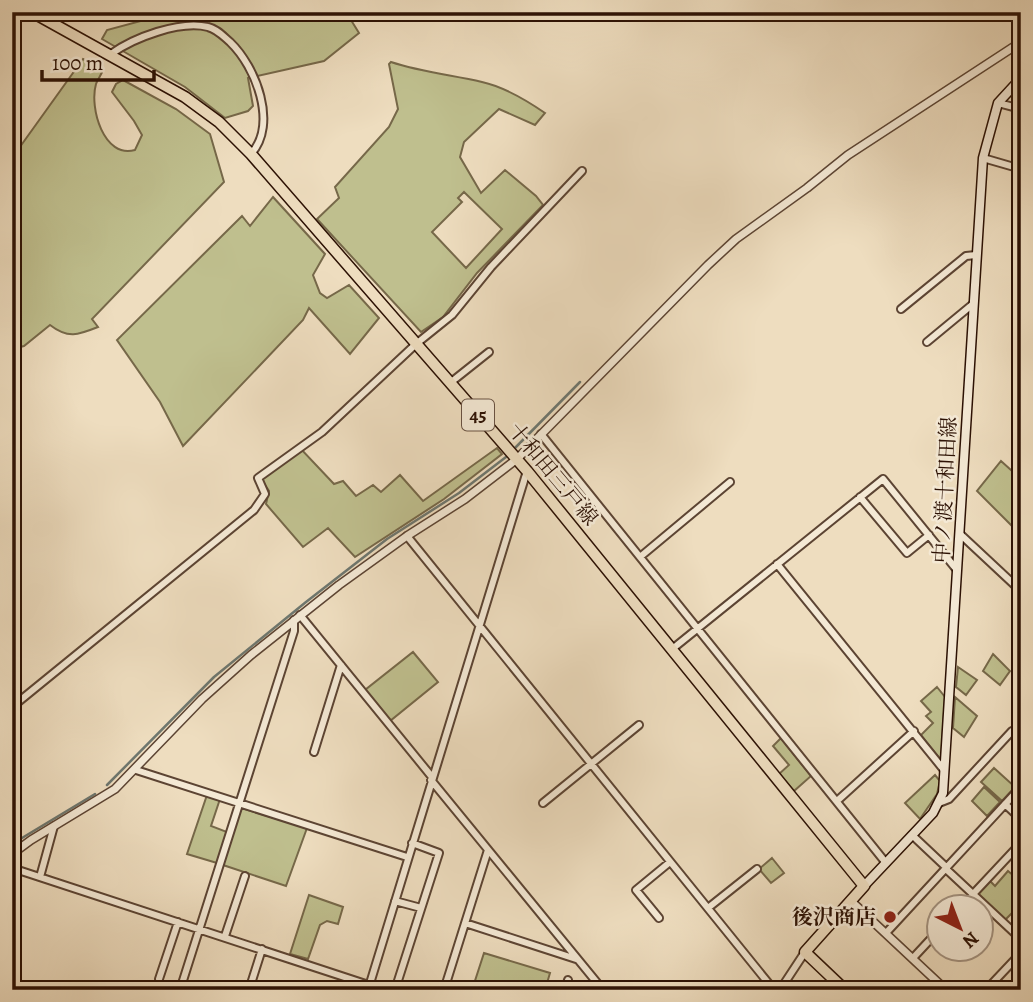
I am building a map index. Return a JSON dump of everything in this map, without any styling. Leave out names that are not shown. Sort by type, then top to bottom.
[{"type":"main road","name":"十和田三戸線","points":[[32,12],[186,97],[219,122],[251,154],[517,459],[864,886]]},
{"type":"main road","name":"中ノ渡十和田線","points":[[864,886],[939,803],[945,771],[983,158],[999,103],[1021,78]]},
{"type":"main road","points":[[845,990],[805,952],[864,886]]},
{"type":"street","points":[[111,54],[120,47],[159,31],[201,26],[218,32],[238,50],[259,90],[262,133],[259,146],[251,154]]},
{"type":"street","points":[[12,854],[106,796],[136,769],[202,699],[297,618],[517,459],[736,239],[871,139],[1021,42]]},
{"type":"street","points":[[999,103],[1021,109]]},
{"type":"street","points":[[983,158],[1021,169]]},
{"type":"street","points":[[12,707],[254,510],[265,495],[258,478],[322,432],[416,344],[452,315],[491,267],[582,171]]},
{"type":"street","points":[[901,309],[966,256],[976,256]]},
{"type":"street","points":[[927,342],[973,304]]},
{"type":"street","points":[[450,383],[489,352]]},
{"type":"street","points":[[541,434],[886,863]]},
{"type":"street","points":[[368,987],[527,471]]},
{"type":"street","points":[[671,650],[883,479],[957,570]]},
{"type":"street","points":[[640,556],[730,482]]},
{"type":"street","points":[[860,496],[907,553],[929,536]]},
{"type":"street","points":[[960,534],[1019,588]]},
{"type":"street","points":[[407,536],[774,990]]},
{"type":"street","points":[[777,564],[945,771]]},
{"type":"street","points":[[297,618],[341,665],[603,990]]},
{"type":"street","points":[[180,990],[297,618]]},
{"type":"street","points":[[314,752],[341,665]]},
{"type":"street","points":[[543,803],[639,725]]},
{"type":"street","points":[[939,803],[949,799],[1012,731],[1021,727]]},
{"type":"street","points":[[837,801],[914,731]]},
{"type":"street","points":[[136,769],[407,857]]},
{"type":"street","points":[[886,933],[1021,787]]},
{"type":"street","points":[[1005,804],[1021,819]]},
{"type":"street","points":[[40,877],[54,826]]},
{"type":"street","points":[[912,835],[972,894],[1021,843]]},
{"type":"street","points":[[395,990],[439,853],[412,843]]},
{"type":"street","points":[[444,990],[488,850]]},
{"type":"street","points":[[659,918],[636,890],[670,862]]},
{"type":"street","points":[[12,868],[225,936],[368,987],[384,990]]},
{"type":"street","points":[[708,908],[757,869]]},
{"type":"street","points":[[225,936],[245,876]]},
{"type":"street","points":[[396,901],[421,908]]},
{"type":"street","points":[[851,901],[946,990]]},
{"type":"street","points":[[995,915],[1021,939]]},
{"type":"street","points":[[159,979],[178,922]]},
{"type":"street","points":[[465,923],[578,960]]},
{"type":"street","points":[[912,958],[925,945]]},
{"type":"street","points":[[249,990],[262,949]]},
{"type":"street","points":[[780,990],[805,952]]},
{"type":"street","points":[[986,990],[1021,953]]},
{"type":"street","points":[[565,990],[568,980]]},
{"type":"green space","points":[[174,12],[346,12],[359,33],[324,61],[248,78],[253,106],[248,111],[225,118],[185,87],[102,39],[107,30]]},
{"type":"green space","points":[[83,59],[103,69],[96,84],[95,106],[101,129],[115,147],[124,151],[135,150],[142,135],[112,92],[116,84],[123,80],[176,109],[210,134],[224,182],[92,319],[98,327],[68,334],[50,325],[24,346],[12,349],[12,158]]},
{"type":"green space","points":[[391,62],[491,84],[515,94],[545,113],[535,125],[499,109],[464,142],[460,157],[481,193],[505,170],[543,205],[477,273],[443,317],[421,332],[317,219],[339,198],[335,187],[389,127],[398,109],[389,64]],"holes":[[[464,192],[502,229],[466,268],[432,232],[462,202],[458,198]]]},
{"type":"green space","points":[[273,197],[325,254],[313,275],[320,293],[327,298],[349,285],[379,318],[350,354],[309,308],[303,320],[183,446],[160,402],[117,340],[242,216],[250,226]]},
{"type":"green space","points":[[497,448],[502,454],[444,499],[355,557],[328,528],[303,547],[266,504],[269,491],[261,479],[301,449],[334,484],[343,481],[356,496],[373,485],[381,492],[400,475],[423,501]]},
{"type":"green space","points":[[1001,461],[1021,479],[1021,535],[977,491]]},
{"type":"green space","points":[[413,652],[438,682],[390,721],[365,690]]},
{"type":"green space","points":[[993,654],[1010,671],[1000,685],[983,671]]},
{"type":"green space","points":[[958,667],[977,680],[966,695],[956,687]]},
{"type":"green space","points":[[937,687],[945,697],[941,760],[921,735],[933,723],[926,716],[931,712],[921,701]]},
{"type":"green space","points":[[955,697],[977,716],[964,737],[953,728]]},
{"type":"green space","points":[[781,738],[811,776],[794,791],[779,774],[789,765],[773,746]]},
{"type":"green space","points":[[994,768],[1015,787],[1002,801],[981,782]]},
{"type":"green space","points":[[935,775],[940,781],[937,794],[920,819],[905,803]]},
{"type":"green space","points":[[984,787],[1000,802],[987,816],[972,801]]},
{"type":"green space","points":[[207,795],[220,799],[211,826],[227,832],[217,863],[187,854]]},
{"type":"green space","points":[[241,808],[307,828],[286,886],[223,865]]},
{"type":"green space","points":[[772,858],[784,873],[771,883],[759,869]]},
{"type":"green space","points":[[1008,871],[1021,882],[1021,904],[1005,920],[995,911],[995,894],[976,894],[989,880],[995,886]]},
{"type":"green space","points":[[309,895],[343,907],[338,924],[327,921],[320,925],[308,959],[290,954]]},
{"type":"green space","points":[[484,953],[550,973],[545,990],[472,990]]},
{"type":"waterway","points":[[514,449],[580,382]]},
{"type":"waterway","points":[[107,785],[214,677],[387,539],[459,493],[506,457]]},
{"type":"waterway","points":[[12,844],[95,794]]},
{"type":"place","name":"後沢商店","points":[[890,917]]}]
